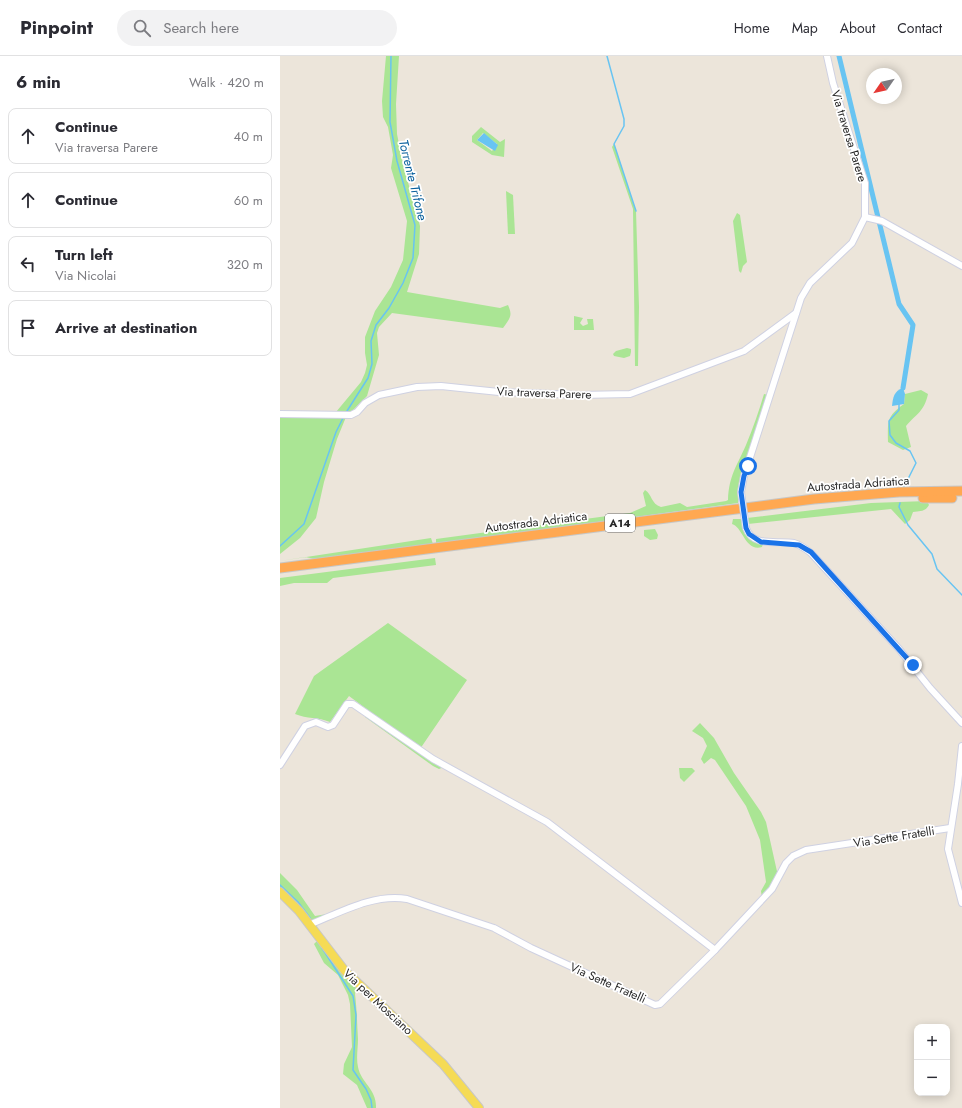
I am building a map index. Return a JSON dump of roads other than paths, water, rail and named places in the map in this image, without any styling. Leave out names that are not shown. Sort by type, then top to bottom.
[{"type":"highway","name":"Autostrada Adriatica","points":[[280,568],[774,503],[878,494],[962,491]]},
{"type":"highway","name":"Autostrada Adriatica","points":[[280,574],[817,504],[900,499],[962,498]]},
{"type":"main road","name":"Via per Mosciano","points":[[280,892],[309,925],[344,971],[444,1064],[479,1108]]},
{"type":"street","name":"Via traversa Parere","points":[[827,56],[833,83],[865,183],[865,217],[852,243],[810,283],[803,293],[744,476],[741,492],[746,528],[751,536],[758,541],[795,544],[811,552],[899,649],[930,688],[962,723]]},
{"type":"street","points":[[865,217],[879,220],[962,266]]},
{"type":"street","name":"Via traversa Parere","points":[[280,414],[351,415],[357,412],[365,403],[379,395],[430,386],[499,392],[630,394],[744,350],[796,313]]},
{"type":"street","points":[[280,765],[305,726],[316,722],[328,727],[333,725],[347,704],[353,704],[433,760],[547,822],[715,950]]},
{"type":"street","points":[[962,746],[958,784],[950,828],[949,855],[962,903]]},
{"type":"street","name":"Via Sette Fratelli","points":[[309,925],[339,912],[384,898],[395,897],[407,899],[494,928],[531,948],[655,1005],[664,1002],[772,889],[786,863],[793,856],[806,850],[950,828]]},
{"type":"water","points":[[484,133],[498,145],[495,151],[477,140]]},
{"type":"water","points":[[903,388],[905,394],[904,404],[892,406],[894,395]]},
{"type":"waterway","name":"Torrente Trifone","points":[[347,411],[368,378],[372,364],[371,341],[376,325],[389,308],[403,283],[413,258],[415,225],[397,161],[390,122],[391,56]]},
{"type":"waterway","points":[[607,56],[624,119],[624,126],[614,144],[636,211]]},
{"type":"waterway","points":[[839,56],[899,304],[913,325],[903,388]]},
{"type":"waterway","points":[[899,402],[899,410],[889,421],[890,435],[896,443],[910,451],[916,463],[904,487]]},
{"type":"waterway","name":"Torrente Trifone","points":[[280,546],[304,524],[336,432],[343,418]]},
{"type":"waterway","points":[[900,503],[899,507],[908,525],[932,554],[937,569],[962,595]]},
{"type":"waterway","name":"Torrente Trifone","points":[[280,885],[298,902],[310,918]]},
{"type":"waterway","points":[[322,948],[353,996],[356,1015],[353,1070],[366,1089],[371,1100],[372,1108]]}]
